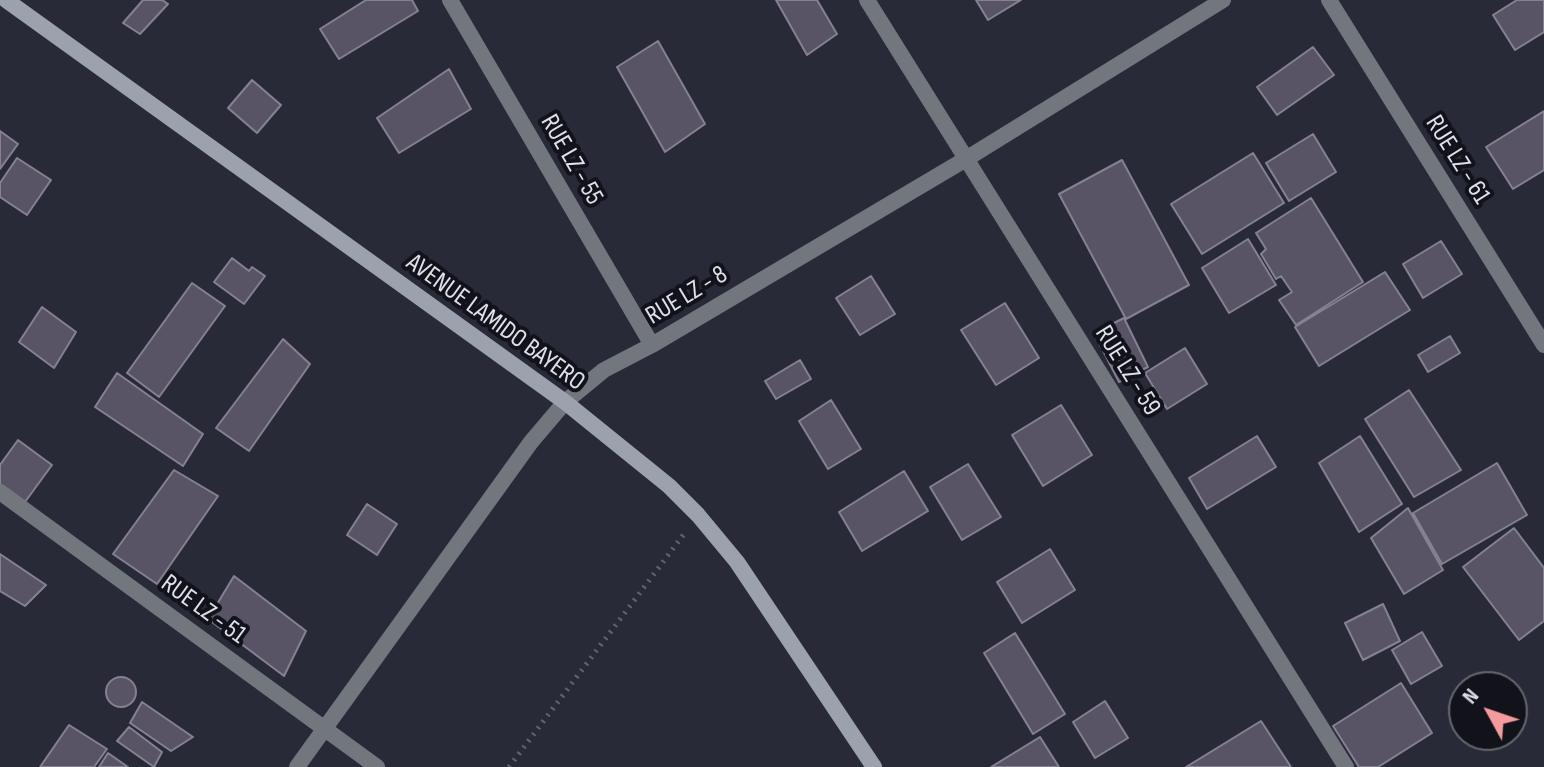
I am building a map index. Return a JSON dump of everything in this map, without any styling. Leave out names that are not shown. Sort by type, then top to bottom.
[{"type":"street","name":"AVENUE LAMIDO BAYERO","points":[[6,0],[565,402],[669,486],[737,562],[874,767]]},
{"type":"street","name":"RUE LZ - 55","points":[[450,0],[652,345]]},
{"type":"street","name":"RUE LZ - 59","points":[[867,0],[1346,767]]},
{"type":"street","name":"RUE LZ - 8","points":[[297,767],[531,442],[565,402],[604,370],[652,345],[966,159],[1223,0]]},
{"type":"street","name":"RUE LZ - 61","points":[[1329,0],[1544,345]]},
{"type":"street","name":"RUE LZ - 51","points":[[0,492],[377,767]]},
{"type":"path","points":[[509,767],[698,515]]},
{"type":"building","points":[[143,0],[162,0],[168,4],[140,34],[123,23]]},
{"type":"building","points":[[366,0],[412,0],[418,11],[339,59],[320,29]]},
{"type":"building","points":[[776,0],[817,0],[837,34],[807,55]]},
{"type":"building","points":[[976,0],[1021,0],[988,20]]},
{"type":"building","points":[[1517,0],[1544,0],[1544,32],[1515,50],[1493,15]]},
{"type":"building","points":[[658,41],[705,124],[665,152],[617,67]]},
{"type":"building","points":[[1313,47],[1334,75],[1277,115],[1257,87]]},
{"type":"building","points":[[449,69],[471,109],[399,153],[377,118]]},
{"type":"building","points":[[252,80],[281,105],[257,133],[228,108]]},
{"type":"building","points":[[1544,111],[1544,170],[1513,189],[1486,147]]},
{"type":"building","points":[[0,131],[18,144],[0,169]]},
{"type":"building","points":[[1313,134],[1336,172],[1289,201],[1266,163]]},
{"type":"building","points":[[1253,153],[1284,203],[1202,254],[1171,204]]},
{"type":"building","points":[[17,158],[51,180],[27,215],[0,197],[0,183]]},
{"type":"building","points":[[1122,160],[1189,285],[1126,319],[1059,194]]},
{"type":"building","points":[[1311,198],[1363,282],[1296,325],[1279,300],[1292,292],[1281,276],[1276,279],[1261,254],[1266,249],[1256,233]]},
{"type":"building","points":[[1248,239],[1276,285],[1229,313],[1202,268]]},
{"type":"building","points":[[1441,241],[1462,274],[1423,298],[1403,264]]},
{"type":"building","points":[[232,258],[249,271],[252,267],[265,276],[244,304],[214,282]]},
{"type":"building","points":[[1385,272],[1410,310],[1319,366],[1295,327]]},
{"type":"building","points":[[871,276],[895,314],[860,335],[836,298]]},
{"type":"building","points":[[192,283],[225,306],[159,397],[127,373]]},
{"type":"building","points":[[1005,303],[1039,358],[996,385],[961,330]]},
{"type":"building","points":[[42,307],[76,332],[54,368],[19,342]]},
{"type":"building","points":[[1124,318],[1148,367],[1119,382],[1094,333]]},
{"type":"building","points":[[1450,336],[1460,353],[1428,372],[1418,355]]},
{"type":"building","points":[[283,339],[310,364],[249,451],[216,428]]},
{"type":"building","points":[[1185,348],[1207,384],[1167,409],[1145,373]]},
{"type":"building","points":[[800,360],[811,379],[776,399],[765,381]]},
{"type":"building","points":[[117,373],[203,434],[183,466],[95,407]]},
{"type":"building","points":[[1409,390],[1461,470],[1414,497],[1365,419]]},
{"type":"building","points":[[831,400],[861,449],[828,469],[799,421]]},
{"type":"building","points":[[1061,405],[1092,455],[1043,486],[1012,435]]},
{"type":"building","points":[[1257,436],[1276,467],[1207,509],[1189,478]]},
{"type":"building","points":[[1360,436],[1402,504],[1359,532],[1319,463]]},
{"type":"building","points":[[18,440],[52,465],[25,502],[0,484],[0,465]]},
{"type":"building","points":[[1497,463],[1527,515],[1442,564],[1413,513]]},
{"type":"building","points":[[968,464],[1001,517],[962,540],[930,487]]},
{"type":"building","points":[[174,470],[218,496],[157,584],[113,554]]},
{"type":"building","points":[[904,471],[928,511],[862,551],[839,512]]},
{"type":"building","points":[[367,504],[397,524],[377,555],[347,535]]},
{"type":"building","points":[[1408,508],[1443,570],[1404,594],[1371,538]]},
{"type":"building","points":[[1514,528],[1544,568],[1544,621],[1519,640],[1463,567]]},
{"type":"building","points":[[1050,549],[1075,590],[1022,623],[997,582]]},
{"type":"building","points":[[0,554],[46,585],[25,606],[0,591]]},
{"type":"building","points":[[234,576],[306,631],[284,676],[208,619]]},
{"type":"building","points":[[1383,604],[1400,641],[1363,660],[1345,623]]},
{"type":"building","points":[[1422,632],[1442,666],[1411,684],[1392,650]]},
{"type":"building","points":[[1015,633],[1065,714],[1033,734],[984,653]]},
{"type":"building","points":[[121,677],[127,678],[135,686],[135,698],[127,706],[121,707],[115,706],[107,698],[106,692],[107,686],[115,678]]},
{"type":"building","points":[[1401,683],[1432,733],[1378,767],[1359,767],[1333,726]]},
{"type":"building","points":[[1105,701],[1128,738],[1095,758],[1073,722]]},
{"type":"building","points":[[142,702],[193,737],[171,751],[130,723]]},
{"type":"building","points":[[1261,721],[1291,767],[1186,767]]},
{"type":"building","points":[[69,725],[107,749],[94,767],[40,767]]},
{"type":"building","points":[[129,727],[162,752],[154,767],[117,741]]},
{"type":"building","points":[[1040,737],[1059,767],[991,767]]},
{"type":"building","points":[[108,753],[128,767],[99,767]]}]
